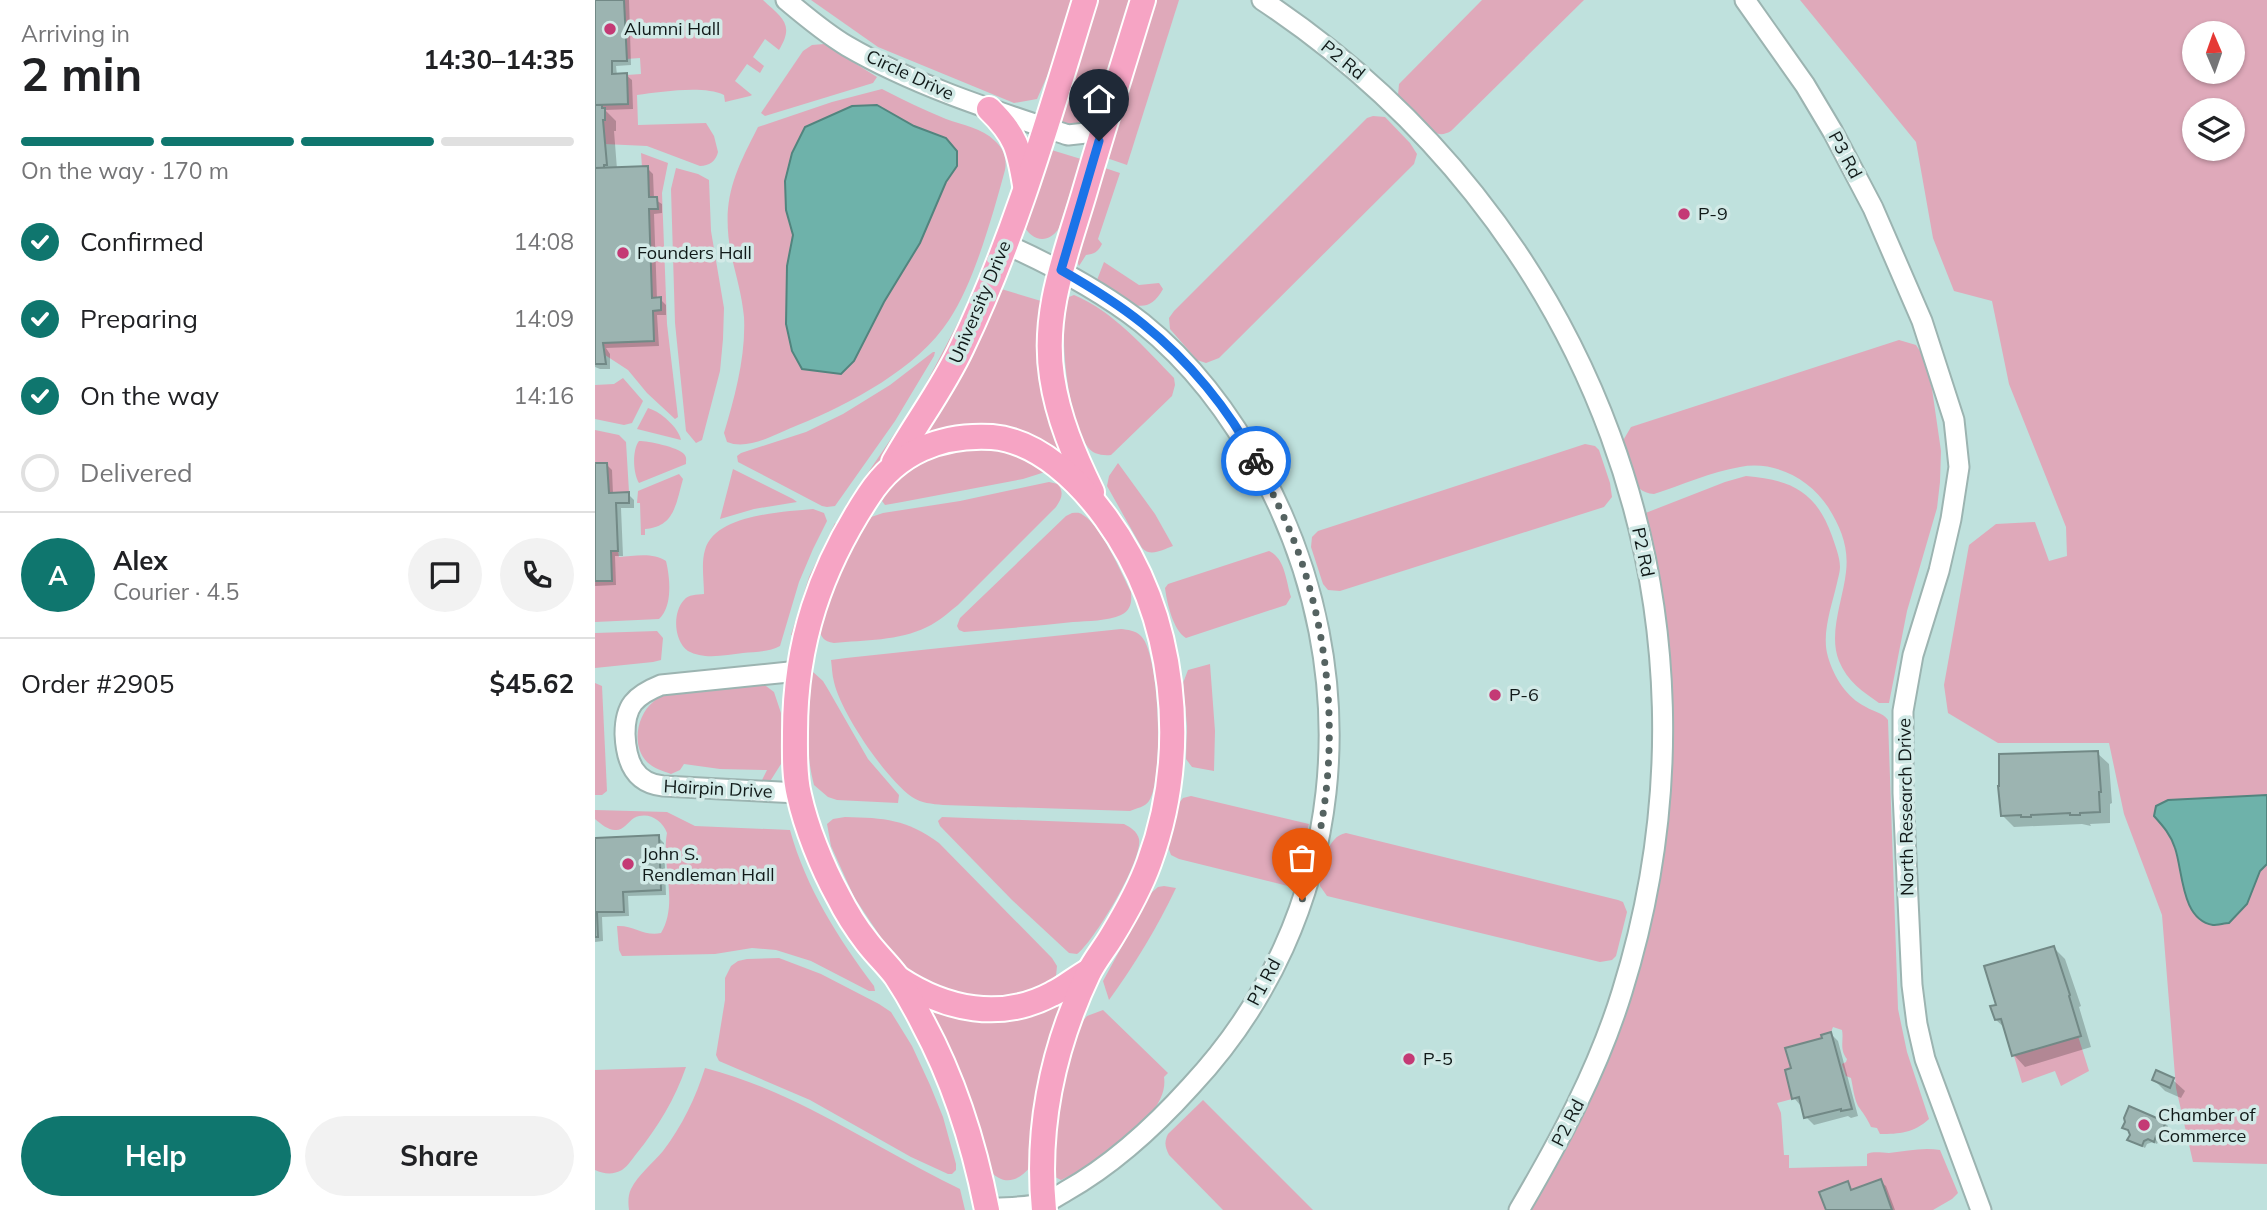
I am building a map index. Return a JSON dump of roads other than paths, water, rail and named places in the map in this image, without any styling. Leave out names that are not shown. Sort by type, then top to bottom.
[{"type":"main road","name":"University Drive","points":[[987,1209],[961,1105],[947,1070],[896,976],[867,942],[838,896],[817,849],[798,793],[795,709],[799,670],[814,606],[826,571],[841,538],[932,403],[987,293],[1045,127],[1085,0]]},
{"type":"main road","name":"University Drive","points":[[1097,506],[1066,432],[1051,375],[1051,313],[1061,270],[1143,0]]},
{"type":"main road","points":[[989,109],[1006,125],[1016,144],[1025,186]]},
{"type":"main road","name":"University Drive","points":[[892,466],[925,447],[950,439],[975,436],[1001,438],[1025,444],[1065,474],[1097,506],[1117,533],[1132,559],[1150,603],[1162,643],[1168,674],[1172,747],[1163,809],[1149,863],[1115,932],[1089,971],[1060,1044],[1044,1127],[1044,1207]]},
{"type":"main road","name":"University Drive","points":[[896,976],[941,1001],[992,1011],[1039,1000],[1089,971]]},
{"type":"street","name":"Circle Drive","points":[[786,0],[846,45],[932,89],[1068,135],[1086,133],[1105,123]]},
{"type":"street","name":"P2 Rd","points":[[1262,0],[1315,38],[1378,89],[1442,153],[1497,223],[1545,296],[1584,370],[1629,489],[1643,547],[1654,606],[1663,694],[1660,814],[1650,884],[1638,939],[1603,1047],[1562,1135],[1518,1210]]},
{"type":"street","name":"P3 Rd","points":[[1745,0],[1777,42],[1833,132],[1873,208],[1922,321]]},
{"type":"street","name":"P1 Rd","points":[[1005,244],[1061,270],[1095,290],[1153,333],[1201,382],[1223,409],[1251,451],[1289,528],[1307,577],[1327,674],[1330,711],[1329,761],[1314,862],[1306,890],[1276,961],[1248,1012],[1201,1076],[1160,1120],[1109,1163],[1044,1207]]},
{"type":"street","name":"North Research Drive","points":[[1922,321],[1954,420],[1959,467],[1948,532],[1913,655],[1903,711],[1903,793],[1912,985],[1925,1059],[1981,1210]]},
{"type":"street","name":"Hairpin Drive","points":[[798,793],[663,786],[646,782],[635,773],[627,758],[625,722],[634,701],[661,685],[799,670]]},
{"type":"street","points":[[987,1209],[1044,1207]]},
{"type":"water","points":[[877,105],[914,126],[946,138],[957,151],[957,166],[946,182],[920,243],[884,302],[854,361],[841,374],[802,369],[792,351],[786,324],[787,266],[793,235],[786,210],[785,181],[792,153],[805,127],[852,106]]},
{"type":"water","points":[[2267,795],[2267,864],[2260,871],[2247,904],[2229,923],[2213,925],[2203,921],[2189,905],[2173,843],[2154,816],[2156,806],[2168,800]]},
{"type":"place","name":"Alumni Hall","points":[[610,29]]},
{"type":"place","name":"P-9","points":[[1684,214]]},
{"type":"place","name":"Founders Hall","points":[[623,253]]},
{"type":"place","name":"P-6","points":[[1495,695]]},
{"type":"place","name":"John S. Rendleman Hall","points":[[628,864]]},
{"type":"place","name":"P-5","points":[[1409,1059]]},
{"type":"place","name":"Chamber of Commerce","points":[[2144,1125]]}]
